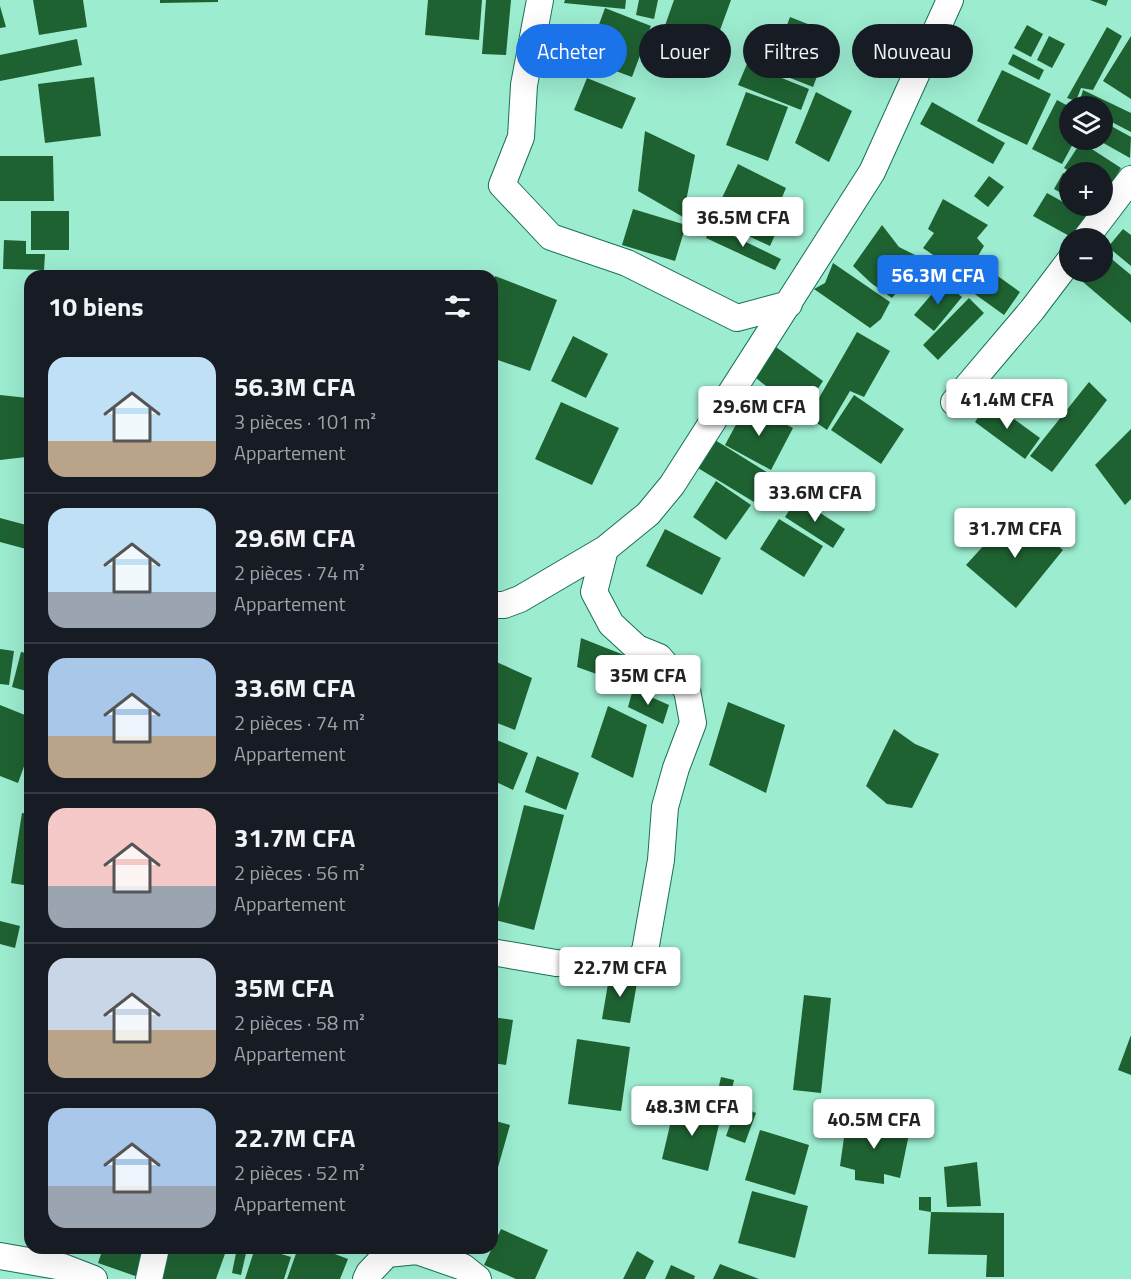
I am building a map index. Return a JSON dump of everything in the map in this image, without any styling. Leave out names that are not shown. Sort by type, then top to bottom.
[{"type":"street","points":[[540,0],[524,85],[521,137],[502,185],[551,237],[627,263],[737,318],[789,304]]},
{"type":"street","points":[[498,604],[520,599],[605,549],[648,514],[672,485],[872,172],[950,0]]},
{"type":"street","points":[[1094,228],[1131,179]]},
{"type":"street","points":[[954,402],[1059,274]]},
{"type":"street","points":[[498,953],[556,963],[627,965],[638,961],[645,951],[661,860],[665,807],[676,768],[693,723],[687,690],[658,657],[637,648],[611,624],[594,592],[605,549]]},
{"type":"street","points":[[149,1279],[155,1254]]},
{"type":"street","points":[[366,1279],[387,1254]]},
{"type":"street","points":[[426,1254],[463,1267],[478,1279]]},
{"type":"street","points":[[0,1256],[63,1267],[94,1279]]},
{"type":"building","points":[[33,0],[83,0],[87,27],[39,35]]},
{"type":"building","points":[[160,0],[218,0],[218,2],[160,3]]},
{"type":"building","points":[[428,0],[482,0],[479,40],[425,35]]},
{"type":"building","points":[[486,0],[511,0],[506,55],[482,54]]},
{"type":"building","points":[[565,0],[626,0],[625,9],[564,3]]},
{"type":"building","points":[[639,0],[658,0],[654,19],[636,15]]},
{"type":"building","points":[[674,0],[731,0],[722,24],[666,24]]},
{"type":"building","points":[[1090,0],[1108,0],[1106,6]]},
{"type":"building","points":[[0,6],[6,27],[0,28]]},
{"type":"building","points":[[605,8],[646,24],[639,24],[639,58],[632,77],[627,75],[627,24],[599,24]]},
{"type":"building","points":[[790,17],[808,24],[787,24]]},
{"type":"building","points":[[1027,25],[1043,34],[1031,57],[1014,48]]},
{"type":"building","points":[[1107,27],[1122,36],[1093,90],[1081,88],[1078,96],[1068,96]]},
{"type":"building","points":[[1049,36],[1065,44],[1052,68],[1037,60]]},
{"type":"building","points":[[1131,36],[1131,99],[1103,81]]},
{"type":"building","points":[[77,39],[82,65],[0,81],[0,55]]},
{"type":"building","points":[[1013,54],[1044,70],[1039,80],[1008,64]]},
{"type":"building","points":[[1002,70],[1051,94],[1027,145],[977,121]]},
{"type":"building","points":[[743,73],[743,78],[782,78],[809,89],[801,110],[738,85]]},
{"type":"building","points":[[94,77],[101,136],[45,143],[38,84]]},
{"type":"building","points":[[587,78],[636,98],[622,129],[574,110]]},
{"type":"building","points":[[790,78],[816,78],[813,87]]},
{"type":"building","points":[[1083,90],[1096,96],[1081,96]]},
{"type":"building","points":[[746,92],[788,107],[768,161],[726,145]]},
{"type":"building","points":[[816,92],[852,111],[829,162],[795,143]]},
{"type":"building","points":[[1057,100],[1059,101],[1059,150],[1070,150],[1063,162],[1059,162],[1032,149]]},
{"type":"building","points":[[932,102],[1005,143],[993,164],[920,124]]},
{"type":"building","points":[[1113,104],[1131,113],[1131,132],[1113,123]]},
{"type":"building","points":[[1113,127],[1131,137],[1130,158],[1113,148]]},
{"type":"building","points":[[645,131],[695,155],[683,217],[638,191]]},
{"type":"building","points":[[1076,150],[1093,150],[1112,162],[1068,162]]},
{"type":"building","points":[[0,156],[53,156],[54,201],[0,201]]},
{"type":"building","points":[[1113,163],[1121,168],[1113,181]]},
{"type":"building","points":[[738,164],[786,188],[778,207],[786,210],[770,246],[712,219]]},
{"type":"building","points":[[989,176],[1004,187],[988,207],[974,196]]},
{"type":"building","points":[[1059,180],[1059,192],[1054,189]]},
{"type":"building","points":[[1047,193],[1059,200],[1059,216],[1090,217],[1083,228],[1059,228],[1059,230],[1033,216]]},
{"type":"building","points":[[943,199],[988,225],[977,238],[984,246],[965,277],[923,248],[934,233],[928,229]]},
{"type":"building","points":[[633,209],[686,225],[675,261],[622,245]]},
{"type":"building","points":[[31,211],[69,211],[69,250],[31,250]]},
{"type":"building","points":[[711,225],[781,259],[775,270],[706,238]]},
{"type":"building","points":[[882,225],[899,247],[923,259],[892,298],[853,266]]},
{"type":"building","points":[[1123,229],[1131,235],[1131,266],[1113,251],[1113,241]]},
{"type":"building","points":[[4,240],[26,241],[26,254],[45,254],[44,270],[3,269]]},
{"type":"building","points":[[1113,260],[1131,275],[1131,323],[1083,282],[1113,282]]},
{"type":"building","points":[[833,263],[890,302],[881,319],[870,328],[814,289],[825,283]]},
{"type":"building","points":[[981,264],[1020,292],[1004,315],[965,287]]},
{"type":"building","points":[[498,277],[557,300],[530,371],[498,360]]},
{"type":"building","points":[[943,281],[962,297],[934,331],[914,315]]},
{"type":"building","points":[[969,298],[984,313],[938,360],[923,345]]},
{"type":"building","points":[[857,332],[890,351],[864,397],[850,391],[827,430],[808,417]]},
{"type":"building","points":[[573,336],[608,354],[586,398],[551,381]]},
{"type":"building","points":[[776,347],[823,381],[801,414],[756,378]]},
{"type":"building","points":[[1089,382],[1107,400],[1052,472],[1030,456]]},
{"type":"building","points":[[0,395],[24,398],[24,457],[0,460]]},
{"type":"building","points":[[854,395],[904,429],[881,464],[831,430]]},
{"type":"building","points":[[989,401],[1040,438],[1025,459],[975,422]]},
{"type":"building","points":[[561,402],[619,428],[592,485],[535,459]]},
{"type":"building","points":[[747,404],[793,428],[771,470],[725,445]]},
{"type":"building","points":[[1131,429],[1131,499],[1125,505],[1095,465]]},
{"type":"building","points":[[707,435],[768,473],[754,502],[693,465]]},
{"type":"building","points":[[716,481],[751,505],[726,540],[693,517]]},
{"type":"building","points":[[797,498],[845,529],[833,548],[785,517]]},
{"type":"building","points":[[1015,511],[1063,550],[1016,608],[966,565]]},
{"type":"building","points":[[0,518],[24,524],[24,548],[0,542]]},
{"type":"building","points":[[779,519],[823,546],[804,577],[760,549]]},
{"type":"building","points":[[665,529],[721,558],[702,595],[646,566]]},
{"type":"building","points":[[581,638],[634,659],[630,686],[577,667]]},
{"type":"building","points":[[0,649],[14,651],[9,685],[0,684]]},
{"type":"building","points":[[21,652],[24,653],[24,690],[12,687]]},
{"type":"building","points":[[498,663],[532,678],[515,730],[498,723]]},
{"type":"building","points":[[633,689],[669,705],[663,724],[628,707]]},
{"type":"building","points":[[728,702],[785,725],[766,793],[709,765]]},
{"type":"building","points":[[0,705],[24,715],[24,766],[18,783],[0,776]]},
{"type":"building","points":[[608,706],[647,725],[633,778],[591,757]]},
{"type":"building","points":[[894,729],[915,744],[939,754],[912,808],[887,804],[866,786]]},
{"type":"building","points":[[498,740],[528,753],[513,790],[498,783]]},
{"type":"building","points":[[537,756],[579,773],[566,810],[525,792]]},
{"type":"building","points":[[524,805],[564,815],[534,930],[498,921],[498,908]]},
{"type":"building","points":[[22,813],[24,813],[24,885],[11,883]]},
{"type":"building","points":[[0,921],[20,926],[15,948],[0,944]]},
{"type":"building","points":[[610,972],[638,977],[630,1023],[602,1019]]},
{"type":"building","points":[[804,995],[831,998],[821,1093],[793,1090]]},
{"type":"building","points":[[498,1018],[513,1020],[506,1065],[498,1064]]},
{"type":"building","points":[[1131,1035],[1131,1075],[1118,1070]]},
{"type":"building","points":[[577,1039],[630,1047],[621,1111],[568,1104]]},
{"type":"building","points":[[721,1077],[734,1080],[727,1112],[714,1108]]},
{"type":"building","points":[[675,1104],[721,1116],[708,1171],[662,1159]]},
{"type":"building","points":[[737,1105],[756,1113],[745,1143],[726,1136]]},
{"type":"building","points":[[847,1116],[910,1129],[900,1178],[884,1174],[884,1184],[855,1180],[855,1170],[840,1166]]},
{"type":"building","points":[[498,1122],[510,1125],[498,1167]]},
{"type":"building","points":[[760,1130],[809,1145],[795,1195],[745,1180]]},
{"type":"building","points":[[977,1162],[981,1206],[947,1207],[944,1167]]},
{"type":"building","points":[[752,1191],[808,1206],[795,1258],[738,1243]]},
{"type":"building","points":[[919,1197],[931,1197],[931,1212],[919,1210]]},
{"type":"building","points":[[931,1212],[1004,1213],[1004,1277],[986,1277],[987,1255],[928,1254]]},
{"type":"building","points":[[501,1229],[548,1250],[535,1279],[516,1279],[484,1265],[489,1254],[498,1254],[498,1235]]},
{"type":"building","points":[[637,1251],[654,1261],[645,1279],[623,1279]]},
{"type":"building","points":[[101,1254],[149,1254],[141,1278],[98,1263]]},
{"type":"building","points":[[164,1254],[225,1254],[216,1279],[156,1279]]},
{"type":"building","points":[[236,1254],[246,1254],[241,1275],[232,1273]]},
{"type":"building","points":[[253,1254],[281,1254],[291,1257],[284,1279],[245,1279]]},
{"type":"building","points":[[296,1254],[335,1254],[348,1259],[340,1279],[287,1279]]},
{"type":"building","points":[[720,1264],[759,1279],[713,1279]]},
{"type":"building","points":[[671,1265],[695,1276],[694,1279],[665,1279]]}]
